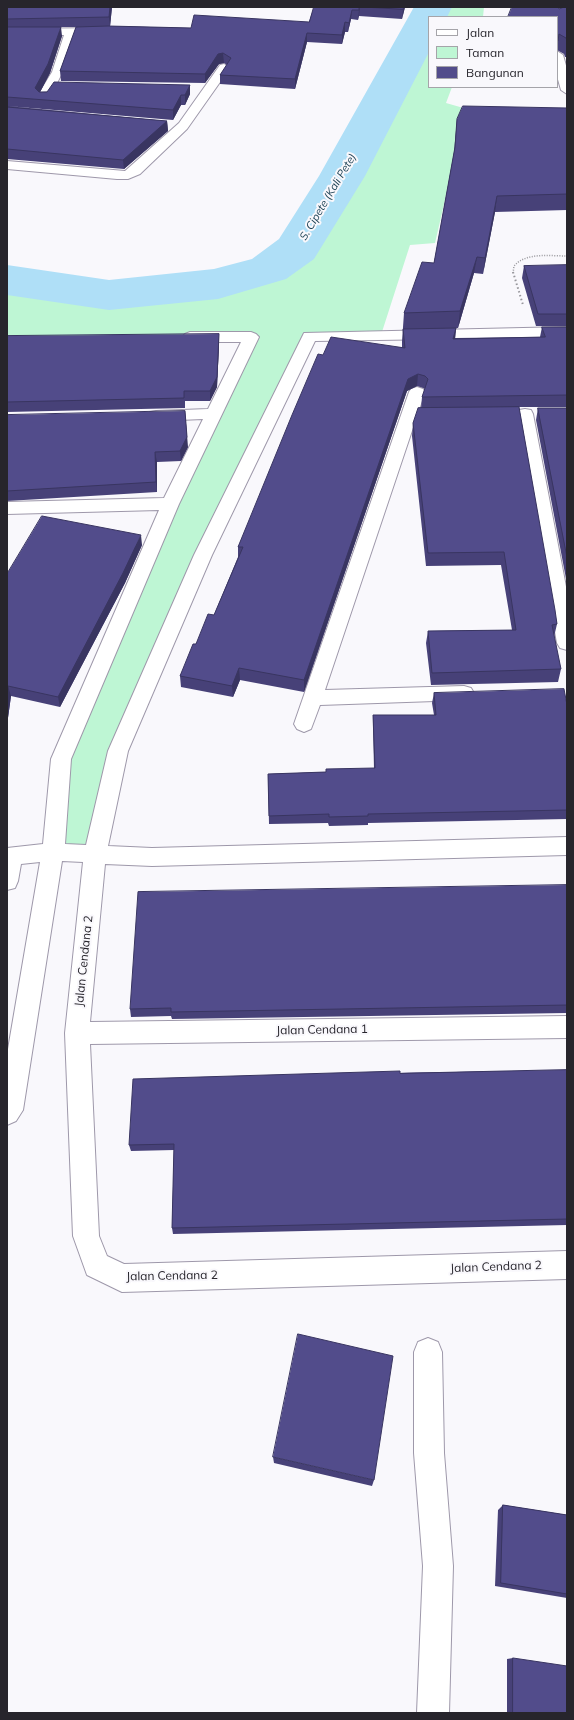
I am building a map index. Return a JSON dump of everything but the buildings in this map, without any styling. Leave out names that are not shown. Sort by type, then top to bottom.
[{"type":"street","points":[[7,32],[117,31]]},
{"type":"street","points":[[46,115],[29,114],[52,86],[65,57],[71,32]]},
{"type":"street","points":[[558,58],[567,90]]},
{"type":"street","points":[[7,165],[128,175],[135,171],[183,126],[224,68]]},
{"type":"street","points":[[52,86],[66,86]]},
{"type":"street","points":[[193,89],[208,89]]},
{"type":"street","points":[[167,125],[183,126]]},
{"type":"street","points":[[530,333],[567,332]]},
{"type":"street","name":"Jalan Cendana 2","points":[[530,333],[310,336],[203,555],[118,751],[95,855],[77,1033],[86,1236],[97,1264],[122,1278],[567,1265]]},
{"type":"street","points":[[7,1113],[10,1110],[53,852],[61,759],[170,504],[251,337],[173,337]]},
{"type":"street","points":[[304,724],[418,414],[417,392]]},
{"type":"street","points":[[143,416],[214,414]]},
{"type":"street","points":[[524,414],[567,643]]},
{"type":"street","points":[[7,508],[170,504]]},
{"type":"street","points":[[313,698],[480,693]]},
{"type":"street","points":[[7,881],[9,856],[53,852],[152,857],[567,846]]},
{"type":"street","name":"Jalan Cendana 1","points":[[77,1033],[567,1027]]},
{"type":"street","points":[[428,1352],[429,1453],[438,1566],[433,1713]]},
{"type":"path","points":[[530,333],[514,276],[514,267],[524,257],[567,256]]},
{"type":"green space","points":[[432,7],[484,7],[483,16],[428,16],[428,88],[452,88],[446,103],[488,115],[458,144],[435,243],[410,245],[381,335],[309,336],[118,751],[95,855],[53,852],[61,759],[251,337],[7,336],[7,280],[109,295],[218,284],[269,269],[297,249]]},
{"type":"waterway","name":"S. Cipete (Kali Pete)","points":[[428,16],[433,7]]},
{"type":"waterway","name":"S. Cipete (Kali Pete)","points":[[7,280],[109,295],[218,284],[269,269],[297,249],[342,176],[428,16]]}]
